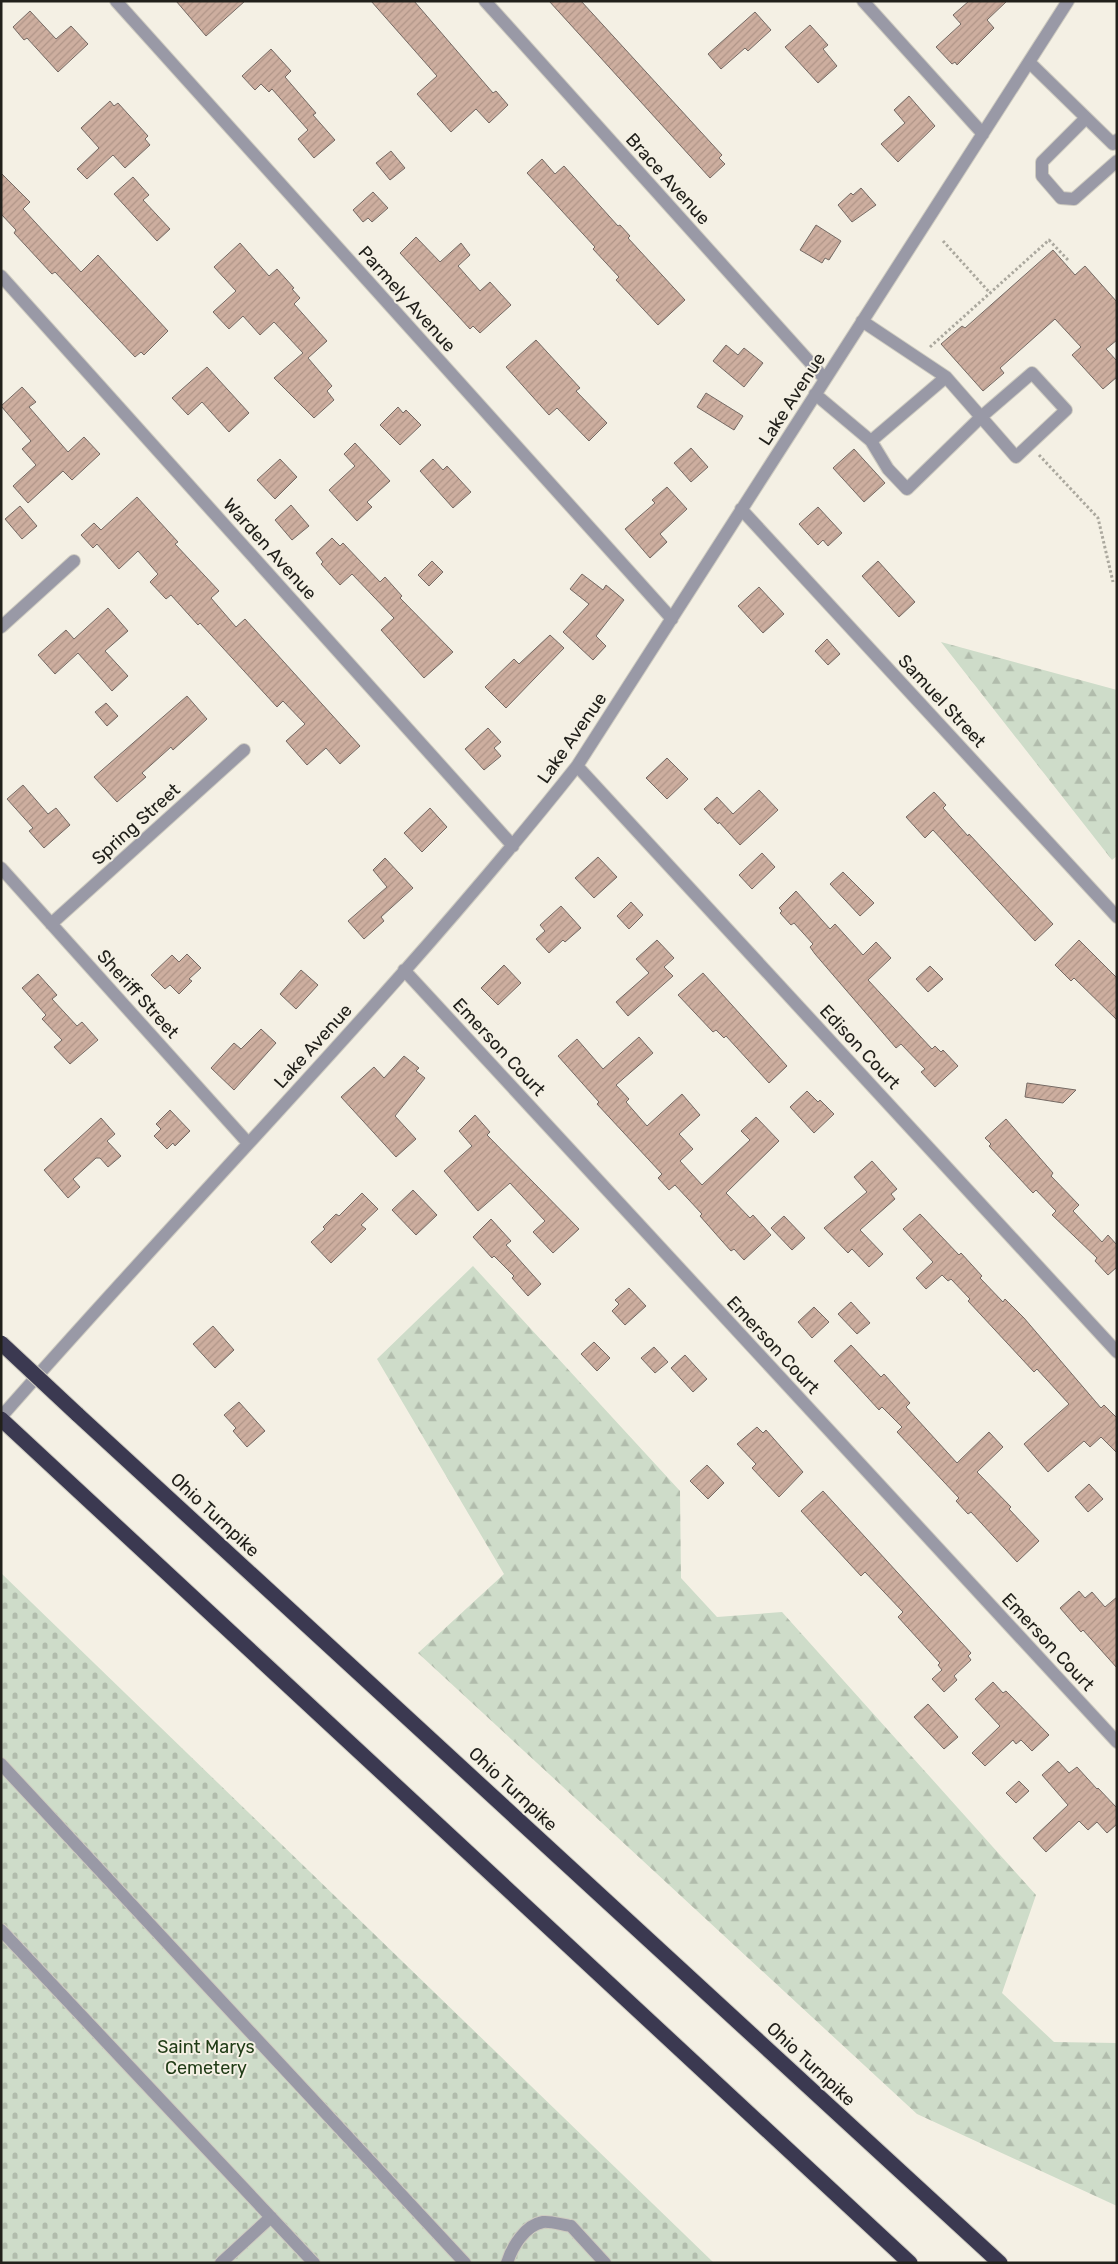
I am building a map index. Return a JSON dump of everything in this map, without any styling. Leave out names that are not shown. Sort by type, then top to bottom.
[{"type":"highway","name":"Ohio Turnpike","points":[[1,1344],[1000,2263]]},
{"type":"highway","points":[[1,1418],[910,2263]]},
{"type":"street","name":"Parmely Avenue","points":[[116,1],[672,619]]},
{"type":"street","name":"Brace Avenue","points":[[485,1],[825,379]]},
{"type":"street","points":[[863,1],[983,134]]},
{"type":"street","name":"Lake Avenue","points":[[1,1418],[404,970],[513,846],[577,766],[1068,1]]},
{"type":"street","points":[[1029,62],[1115,144]]},
{"type":"street","points":[[1086,118],[1042,162],[1042,176],[1061,198],[1074,199],[1117,161]]},
{"type":"street","name":"Warden Avenue","points":[[1,276],[513,846]]},
{"type":"street","points":[[816,394],[871,441],[888,469],[907,489],[981,417],[1032,373],[1066,410],[1016,457],[981,417],[946,377],[862,321]]},
{"type":"street","points":[[871,441],[946,377]]},
{"type":"street","name":"Samuel Street","points":[[741,509],[1117,918]]},
{"type":"street","points":[[1,627],[74,562]]},
{"type":"street","name":"Spring Street","points":[[52,924],[244,750]]},
{"type":"street","name":"Edison Court","points":[[577,766],[1117,1352]]},
{"type":"street","name":"Sheriff Street","points":[[1,868],[248,1143]]},
{"type":"street","name":"Emerson Court","points":[[404,970],[1117,1742]]},
{"type":"street","points":[[1,1764],[464,2263]]},
{"type":"street","points":[[1,1930],[314,2263]]},
{"type":"street","points":[[221,2263],[271,2217]]},
{"type":"street","points":[[507,2263],[509,2254],[523,2233],[543,2222],[571,2226],[605,2263]]},
{"type":"path","points":[[930,347],[1049,240],[1068,260]]},
{"type":"path","points":[[943,241],[990,293]]},
{"type":"path","points":[[1039,454],[1098,518],[1113,582]]},
{"type":"green space","points":[[941,642],[1117,690],[1117,856],[1112,860]]},
{"type":"green space","points":[[473,1266],[680,1491],[681,1578],[717,1617],[782,1612],[1036,1895],[1002,1993],[1054,2042],[1117,2043],[1117,2206],[917,2114],[418,1653],[504,1574],[377,1359]]},
{"type":"green space","name":"Saint Marys Cemetery","points":[[1,1573],[714,2263],[1,2263]]},
{"type":"building","points":[[176,1],[245,1],[206,36]]},
{"type":"building","points":[[371,1],[414,1],[493,93],[496,91],[508,105],[489,123],[476,109],[451,132],[417,94],[437,76]]},
{"type":"building","points":[[549,1],[581,1],[722,155],[719,158],[725,164],[710,178]]},
{"type":"building","points":[[969,1],[1007,1],[987,20],[994,28],[957,65],[955,62],[952,64],[936,47],[961,24],[953,15]]},
{"type":"building","points":[[30,11],[56,39],[71,26],[88,44],[58,72],[27,38],[24,40],[13,27]]},
{"type":"building","points":[[755,12],[771,30],[748,51],[745,48],[721,69],[708,54]]},
{"type":"building","points":[[810,25],[828,45],[823,49],[837,66],[818,83],[785,47]]},
{"type":"building","points":[[271,49],[291,71],[285,77],[316,113],[313,115],[335,140],[314,158],[298,139],[308,130],[272,89],[269,92],[261,84],[255,90],[242,76]]},
{"type":"building","points":[[909,96],[935,126],[898,162],[881,144],[905,123],[894,110]]},
{"type":"building","points":[[110,101],[114,106],[118,103],[148,136],[145,139],[150,145],[125,168],[113,155],[87,179],[77,169],[99,148],[81,128]]},
{"type":"building","points":[[391,151],[405,168],[390,180],[376,163]]},
{"type":"building","points":[[542,159],[555,174],[564,166],[618,226],[620,225],[630,236],[628,238],[685,300],[658,325],[616,280],[619,277],[593,249],[595,247],[527,173]]},
{"type":"building","points":[[1,173],[30,202],[23,209],[81,272],[98,255],[168,331],[144,355],[141,352],[135,357],[55,272],[52,274],[14,233],[16,230],[1,214]]},
{"type":"building","points":[[133,177],[149,195],[143,200],[170,229],[157,241],[114,194]]},
{"type":"building","points":[[861,188],[876,205],[852,222],[838,205],[851,193],[853,195]]},
{"type":"building","points":[[373,192],[388,208],[372,222],[368,218],[363,222],[353,210]]},
{"type":"building","points":[[816,225],[841,241],[829,260],[825,258],[822,263],[800,250]]},
{"type":"building","points":[[416,237],[440,262],[461,243],[470,255],[458,266],[480,291],[490,282],[511,305],[480,333],[473,326],[470,329],[400,253]]},
{"type":"building","points":[[240,243],[269,276],[277,269],[294,288],[292,289],[300,298],[294,304],[327,341],[308,358],[332,386],[327,391],[334,400],[314,418],[274,378],[303,353],[274,322],[260,335],[243,316],[229,329],[213,312],[236,291],[214,267]]},
{"type":"building","points":[[1053,250],[1075,275],[1085,266],[1117,302],[1117,340],[1106,349],[1117,361],[1117,377],[1103,389],[1072,355],[1081,347],[1055,319],[1000,368],[1004,373],[983,391],[941,344],[962,326],[965,328]]},
{"type":"building","points":[[536,340],[580,388],[576,391],[607,423],[589,441],[557,408],[549,415],[506,367]]},
{"type":"building","points":[[726,345],[738,355],[744,348],[763,363],[744,387],[713,361]]},
{"type":"building","points":[[207,367],[249,413],[229,432],[202,402],[188,415],[172,398]]},
{"type":"building","points":[[22,387],[36,402],[29,407],[68,452],[84,437],[100,454],[72,480],[63,471],[28,503],[13,486],[36,465],[22,449],[31,441],[1,406]]},
{"type":"building","points":[[706,393],[743,416],[734,430],[697,407]]},
{"type":"building","points":[[398,407],[403,413],[406,410],[421,425],[400,445],[380,425]]},
{"type":"building","points":[[355,443],[390,481],[367,502],[372,507],[357,521],[329,490],[355,466],[344,454]]},
{"type":"building","points":[[691,448],[708,467],[691,482],[674,463]]},
{"type":"building","points":[[854,449],[885,483],[864,502],[833,468]]},
{"type":"building","points":[[280,459],[297,477],[275,499],[257,480]]},
{"type":"building","points":[[433,459],[443,470],[447,466],[471,492],[453,508],[420,471]]},
{"type":"building","points":[[667,487],[687,509],[660,534],[667,542],[650,558],[625,529],[655,503],[652,500]]},
{"type":"building","points":[[137,497],[178,542],[175,544],[219,591],[211,598],[236,627],[245,619],[360,746],[340,764],[326,748],[307,765],[286,741],[305,724],[283,701],[277,707],[200,623],[198,625],[171,595],[166,599],[150,582],[158,574],[138,551],[119,569],[97,544],[93,548],[81,535],[94,523],[101,530]]},
{"type":"building","points":[[291,505],[309,526],[292,540],[275,520]]},
{"type":"building","points":[[20,506],[37,526],[22,539],[5,519]]},
{"type":"building","points":[[818,507],[842,533],[828,546],[823,540],[818,545],[799,524]]},
{"type":"building","points":[[332,538],[340,546],[343,543],[380,582],[385,577],[402,596],[400,598],[453,652],[424,678],[381,630],[394,618],[352,574],[340,585],[321,564],[323,562],[316,553]]},
{"type":"building","points":[[432,561],[443,572],[429,586],[418,575]]},
{"type":"building","points":[[878,561],[915,602],[899,617],[862,576]]},
{"type":"building","points":[[582,574],[603,590],[606,585],[624,600],[596,636],[606,646],[593,660],[563,632],[589,604],[570,589]]},
{"type":"building","points":[[759,587],[784,614],[763,633],[738,606]]},
{"type":"building","points":[[108,608],[128,631],[105,651],[128,676],[112,691],[78,653],[55,674],[38,655],[66,630],[74,639]]},
{"type":"building","points":[[550,635],[564,648],[506,708],[485,687],[514,659],[519,664]]},
{"type":"building","points":[[827,639],[840,654],[828,665],[815,651]]},
{"type":"building","points":[[187,696],[207,719],[173,750],[171,747],[142,773],[146,777],[117,802],[94,777]]},
{"type":"building","points":[[106,703],[118,716],[107,726],[95,712]]},
{"type":"building","points":[[488,728],[501,742],[494,748],[501,756],[484,770],[465,749]]},
{"type":"building","points":[[667,758],[688,779],[667,799],[646,778]]},
{"type":"building","points":[[23,785],[48,814],[56,808],[70,825],[44,848],[29,831],[33,828],[7,799]]},
{"type":"building","points":[[759,790],[778,810],[740,845],[704,809],[717,797],[733,814]]},
{"type":"building","points":[[934,792],[946,805],[943,808],[968,836],[969,834],[1053,924],[1035,941],[933,830],[925,838],[906,817]]},
{"type":"building","points":[[430,808],[447,827],[422,852],[404,833]]},
{"type":"building","points":[[762,853],[775,867],[752,889],[739,875]]},
{"type":"building","points":[[598,857],[617,877],[594,898],[575,878]]},
{"type":"building","points":[[385,858],[413,888],[381,917],[384,921],[364,939],[348,921],[387,887],[373,870]]},
{"type":"building","points":[[843,872],[874,903],[860,916],[830,884]]},
{"type":"building","points":[[796,891],[830,929],[835,924],[863,955],[876,942],[891,958],[868,980],[932,1049],[935,1046],[941,1052],[943,1050],[958,1066],[935,1087],[921,1072],[925,1069],[901,1044],[896,1048],[815,954],[810,947],[813,944],[794,923],[791,925],[780,913],[782,911],[779,908]]},
{"type":"building","points":[[631,902],[643,915],[629,929],[617,916]]},
{"type":"building","points":[[561,906],[581,928],[565,942],[563,940],[549,953],[536,939],[545,931],[540,925]]},
{"type":"building","points":[[657,940],[674,958],[664,967],[673,976],[628,1016],[616,1002],[649,973],[636,959]]},
{"type":"building","points":[[1079,940],[1117,978],[1117,1020],[1074,978],[1071,981],[1055,965]]},
{"type":"building","points":[[187,954],[201,968],[189,979],[192,981],[179,994],[170,985],[165,989],[151,975],[172,955],[179,962]]},
{"type":"building","points":[[504,965],[521,983],[498,1005],[481,988]]},
{"type":"building","points":[[930,966],[943,979],[928,992],[916,979]]},
{"type":"building","points":[[301,970],[318,985],[296,1009],[280,994]]},
{"type":"building","points":[[703,973],[787,1066],[769,1083],[726,1036],[724,1038],[716,1030],[713,1032],[678,995]]},
{"type":"building","points":[[38,974],[57,995],[52,999],[77,1026],[82,1022],[98,1040],[70,1064],[54,1047],[62,1040],[42,1019],[46,1015],[22,988]]},
{"type":"building","points":[[261,1029],[276,1043],[234,1090],[211,1068],[234,1043],[241,1049]]},
{"type":"building","points":[[639,1037],[653,1053],[616,1085],[629,1099],[626,1102],[647,1126],[682,1094],[700,1115],[679,1134],[693,1149],[680,1161],[702,1185],[750,1140],[741,1131],[756,1117],[779,1141],[726,1193],[750,1218],[753,1215],[771,1235],[744,1260],[734,1249],[731,1251],[700,1216],[702,1214],[675,1185],[669,1190],[658,1178],[662,1174],[597,1104],[599,1102],[558,1056],[577,1039],[603,1069]]},
{"type":"building","points":[[404,1056],[419,1068],[416,1071],[425,1078],[395,1116],[416,1139],[396,1157],[341,1097],[374,1067],[384,1078]]},
{"type":"building","points":[[1027,1083],[1076,1090],[1063,1103],[1025,1097]]},
{"type":"building","points":[[807,1091],[818,1102],[820,1100],[834,1114],[814,1133],[790,1107]]},
{"type":"building","points":[[170,1110],[190,1131],[175,1146],[173,1143],[167,1149],[154,1136],[161,1129],[156,1124]]},
{"type":"building","points":[[475,1115],[490,1132],[487,1135],[579,1229],[553,1253],[533,1232],[545,1221],[510,1183],[478,1211],[444,1171],[472,1146],[459,1131]]},
{"type":"building","points":[[101,1118],[115,1134],[107,1141],[121,1156],[108,1167],[100,1158],[96,1158],[73,1179],[80,1187],[68,1198],[44,1170]]},
{"type":"building","points":[[1006,1119],[1053,1173],[1051,1176],[1079,1205],[1073,1211],[1102,1242],[1108,1235],[1117,1245],[1117,1267],[1108,1275],[1095,1261],[1097,1258],[1052,1215],[1056,1211],[1036,1190],[1033,1193],[989,1146],[991,1144],[985,1138]]},
{"type":"building","points":[[872,1161],[897,1189],[891,1194],[895,1199],[860,1230],[883,1254],[869,1267],[852,1249],[848,1253],[824,1228],[867,1192],[854,1177]]},
{"type":"building","points":[[413,1190],[437,1215],[416,1235],[392,1210]]},
{"type":"building","points":[[362,1193],[378,1209],[361,1225],[366,1229],[331,1263],[311,1242],[325,1229],[323,1227],[336,1214],[339,1216]]},
{"type":"building","points":[[920,1214],[959,1255],[961,1253],[982,1276],[980,1278],[1003,1302],[1005,1299],[1024,1318],[1101,1408],[1104,1405],[1117,1418],[1117,1453],[1101,1437],[1090,1447],[1084,1441],[1048,1472],[1024,1444],[1069,1404],[1037,1369],[1034,1372],[968,1301],[970,1299],[951,1279],[948,1281],[942,1275],[926,1289],[916,1278],[933,1262],[903,1229]]},
{"type":"building","points":[[784,1216],[805,1238],[792,1250],[771,1228]]},
{"type":"building","points":[[491,1219],[511,1241],[506,1245],[541,1284],[528,1296],[512,1278],[514,1276],[494,1256],[492,1258],[473,1237]]},
{"type":"building","points":[[629,1288],[646,1306],[625,1325],[612,1311],[619,1304],[615,1300]]},
{"type":"building","points":[[851,1302],[870,1323],[857,1334],[838,1314]]},
{"type":"building","points":[[814,1307],[829,1322],[812,1338],[798,1322]]},
{"type":"building","points":[[213,1326],[234,1350],[215,1368],[193,1344]]},
{"type":"building","points":[[594,1342],[610,1358],[597,1371],[581,1354]]},
{"type":"building","points":[[851,1345],[881,1377],[884,1374],[910,1403],[906,1407],[957,1463],[989,1432],[1003,1447],[977,1472],[1011,1507],[1009,1509],[1039,1541],[1017,1562],[971,1512],[968,1514],[956,1501],[959,1498],[897,1432],[902,1427],[882,1407],[879,1410],[834,1361]]},
{"type":"building","points":[[654,1347],[668,1362],[655,1373],[641,1358]]},
{"type":"building","points":[[685,1355],[707,1379],[693,1392],[671,1368]]},
{"type":"building","points":[[239,1402],[265,1431],[247,1447],[233,1431],[236,1428],[224,1415]]},
{"type":"building","points":[[757,1427],[763,1433],[766,1430],[803,1472],[779,1497],[752,1468],[756,1464],[737,1444]]},
{"type":"building","points":[[707,1465],[724,1483],[708,1499],[690,1481]]},
{"type":"building","points":[[1089,1484],[1103,1499],[1088,1512],[1075,1497]]},
{"type":"building","points":[[823,1491],[971,1653],[968,1656],[971,1660],[954,1676],[957,1680],[944,1692],[932,1679],[942,1670],[938,1665],[940,1663],[898,1617],[903,1612],[865,1572],[861,1576],[801,1511]]},
{"type":"building","points":[[1079,1591],[1085,1598],[1092,1592],[1105,1607],[1117,1597],[1117,1668],[1083,1630],[1081,1632],[1060,1608]]},
{"type":"building","points":[[993,1682],[1003,1693],[1006,1691],[1049,1735],[1032,1751],[1021,1740],[1016,1744],[1013,1740],[985,1766],[972,1753],[1000,1726],[975,1699]]},
{"type":"building","points":[[928,1704],[958,1737],[944,1749],[914,1717]]},
{"type":"building","points":[[1058,1761],[1069,1773],[1077,1767],[1117,1808],[1117,1824],[1107,1833],[1097,1822],[1088,1830],[1079,1821],[1046,1852],[1033,1838],[1068,1805],[1042,1775]]},
{"type":"building","points":[[1019,1781],[1029,1791],[1016,1803],[1006,1793]]}]
